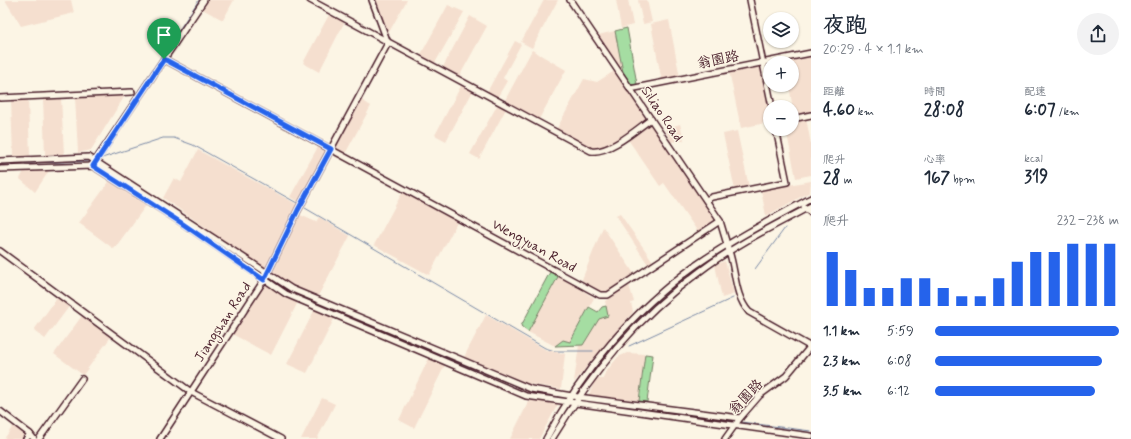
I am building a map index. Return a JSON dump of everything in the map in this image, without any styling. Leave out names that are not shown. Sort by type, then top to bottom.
[{"type":"street","points":[[94,164],[204,0]]},
{"type":"street","points":[[310,0],[591,151],[602,151],[651,119]]},
{"type":"street","points":[[164,59],[331,149],[388,43],[372,0]]},
{"type":"street","name":"Siliao Road","points":[[570,0],[720,221],[730,251]]},
{"type":"street","points":[[750,0],[763,63]]},
{"type":"street","name":"翁園路","points":[[797,56],[811,53]]},
{"type":"street","name":"翁園路","points":[[630,89],[763,63]]},
{"type":"street","points":[[0,98],[132,92]]},
{"type":"street","points":[[799,118],[811,115]]},
{"type":"street","points":[[706,200],[712,197],[787,182],[777,136]]},
{"type":"street","name":"Wengyuan Road","points":[[331,149],[604,296],[658,264],[720,221]]},
{"type":"street","name":"Jiangshan Road","points":[[160,439],[264,280],[331,149]]},
{"type":"street","points":[[0,161],[89,157],[94,164],[286,294],[526,396],[735,426],[725,439]]},
{"type":"street","points":[[0,169],[94,164],[190,221],[267,274],[292,289],[531,389],[578,397],[740,418]]},
{"type":"street","points":[[546,439],[567,403],[606,350],[637,316],[678,279],[727,244],[811,198]]},
{"type":"street","points":[[801,203],[805,209],[811,213]]},
{"type":"street","points":[[552,439],[578,397],[611,353],[637,325],[668,296],[700,271],[730,251],[811,206]]},
{"type":"street","points":[[0,251],[191,392],[282,439]]},
{"type":"street","points":[[730,251],[740,298],[746,309],[811,347]]},
{"type":"street","name":"翁園路","points":[[811,347],[786,376],[760,395],[735,426],[811,436]]},
{"type":"street","points":[[39,439],[82,379]]},
{"type":"street","points":[[0,411],[30,434],[34,439]]},
{"type":"street","points":[[26,439],[30,434]]},
{"type":"shaded area","points":[[5,0],[71,0],[74,13],[21,26]]},
{"type":"shaded area","points":[[207,0],[234,0],[223,20],[202,9]]},
{"type":"shaded area","points":[[375,0],[407,0],[388,34]]},
{"type":"shaded area","points":[[544,0],[558,0],[532,48],[521,42]]},
{"type":"shaded area","points":[[616,0],[628,0],[633,25],[621,28]]},
{"type":"shaded area","points":[[638,0],[647,0],[652,22],[643,24]]},
{"type":"shaded area","points":[[448,5],[464,12],[435,63],[420,56]]},
{"type":"shaded area","points":[[330,13],[345,21],[319,72],[303,63]]},
{"type":"shaded area","points":[[470,16],[487,26],[459,77],[443,67]]},
{"type":"shaded area","points":[[669,20],[680,78],[662,82],[651,24]]},
{"type":"shaded area","points":[[615,31],[623,72],[598,37],[598,35]]},
{"type":"shaded area","points":[[515,41],[521,44],[503,78],[507,81],[497,98],[487,92]]},
{"type":"shaded area","points":[[532,50],[566,70],[538,121],[504,102]]},
{"type":"shaded area","points":[[811,54],[811,112],[799,115],[799,100],[791,100],[790,92],[799,92],[799,56]]},
{"type":"shaded area","points":[[761,64],[763,74],[763,92],[767,92],[769,100],[763,100],[763,123],[741,128],[729,71]]},
{"type":"shaded area","points":[[616,70],[647,118],[646,121],[597,152],[556,130],[584,79],[597,82]]},
{"type":"shaded area","points":[[462,84],[474,89],[446,141],[435,135]]},
{"type":"shaded area","points":[[126,94],[91,150],[78,153],[75,97]]},
{"type":"shaded area","points":[[61,97],[64,154],[45,155],[43,98]]},
{"type":"shaded area","points":[[28,99],[30,156],[13,156],[11,100]]},
{"type":"shaded area","points":[[360,99],[371,106],[345,154],[333,147]]},
{"type":"shaded area","points":[[499,102],[507,107],[479,159],[470,154]]},
{"type":"shaded area","points":[[806,118],[811,144],[811,175],[796,178],[787,136],[799,136],[799,120]]},
{"type":"shaded area","points":[[651,123],[715,218],[715,220],[698,232],[664,183],[660,186],[627,138]]},
{"type":"shaded area","points":[[680,124],[684,140],[671,142],[665,129]]},
{"type":"shaded area","points":[[737,131],[749,187],[735,190],[723,134]]},
{"type":"shaded area","points":[[319,145],[328,150],[300,203],[290,197]]},
{"type":"shaded area","points":[[198,150],[298,205],[267,270],[163,198],[174,178],[181,182]]},
{"type":"shaded area","points":[[51,168],[35,192],[20,179],[25,169]]},
{"type":"shaded area","points":[[111,179],[147,204],[114,249],[79,223]]},
{"type":"shaded area","points":[[811,181],[810,192],[766,216],[761,190]]},
{"type":"shaded area","points":[[403,191],[458,221],[429,275],[374,245]]},
{"type":"shaded area","points":[[298,214],[316,222],[319,217],[350,236],[318,296],[288,284],[271,273]]},
{"type":"shaded area","points":[[620,214],[654,263],[649,266],[616,216]]},
{"type":"shaded area","points":[[603,227],[635,275],[605,295],[581,282]]},
{"type":"shaded area","points":[[725,261],[734,294],[722,298],[715,265]]},
{"type":"shaded area","points":[[559,275],[594,298],[570,342],[563,340],[555,346],[528,332]]},
{"type":"shaded area","points":[[268,284],[299,300],[271,355],[232,334],[260,289]]},
{"type":"shaded area","points":[[629,285],[634,302],[631,303],[633,312],[574,382],[579,345],[583,345],[599,319],[608,316],[605,301]]},
{"type":"shaded area","points":[[59,295],[71,304],[45,339],[34,330]]},
{"type":"shaded area","points":[[316,307],[335,317],[307,373],[287,364]]},
{"type":"shaded area","points":[[84,313],[113,334],[83,375],[54,354]]},
{"type":"shaded area","points":[[486,315],[546,350],[565,354],[561,389],[529,384],[464,357]]},
{"type":"shaded area","points":[[627,353],[645,354],[639,401],[589,395],[595,379],[603,379],[605,373],[618,357]]},
{"type":"shaded area","points":[[430,356],[446,363],[414,428],[399,420]]},
{"type":"shaded area","points":[[322,398],[335,404],[317,439],[301,439]]},
{"type":"shaded area","points":[[529,401],[555,402],[558,404],[539,439],[510,439]]},
{"type":"shaded area","points":[[16,422],[29,432],[23,439],[4,439]]},
{"type":"green space","points":[[627,28],[637,84],[632,85],[623,72],[615,31]]},
{"type":"green space","points":[[550,272],[559,275],[528,332],[521,326]]},
{"type":"green space","points":[[606,306],[608,316],[599,319],[583,345],[555,346],[563,340],[570,342],[589,307],[598,312],[602,307]]},
{"type":"green space","points":[[645,354],[653,355],[647,402],[639,401]]},
{"type":"waterway","points":[[96,154],[199,0]]},
{"type":"waterway","points":[[102,158],[163,138],[174,138],[193,145],[297,203]]},
{"type":"waterway","points":[[0,164],[91,161]]},
{"type":"waterway","points":[[305,208],[545,348],[555,351],[593,351]]},
{"type":"waterway","points":[[755,269],[785,228]]},
{"type":"waterway","points":[[230,251],[251,267]]},
{"type":"waterway","points":[[294,295],[406,340],[528,394]]},
{"type":"waterway","points":[[629,346],[733,298]]},
{"type":"waterway","points":[[582,401],[733,421]]},
{"type":"waterway","points":[[741,422],[811,431]]},
{"type":"route","points":[[164,59],[331,149],[298,210],[264,280],[180,222],[93,166],[164,59]]}]
